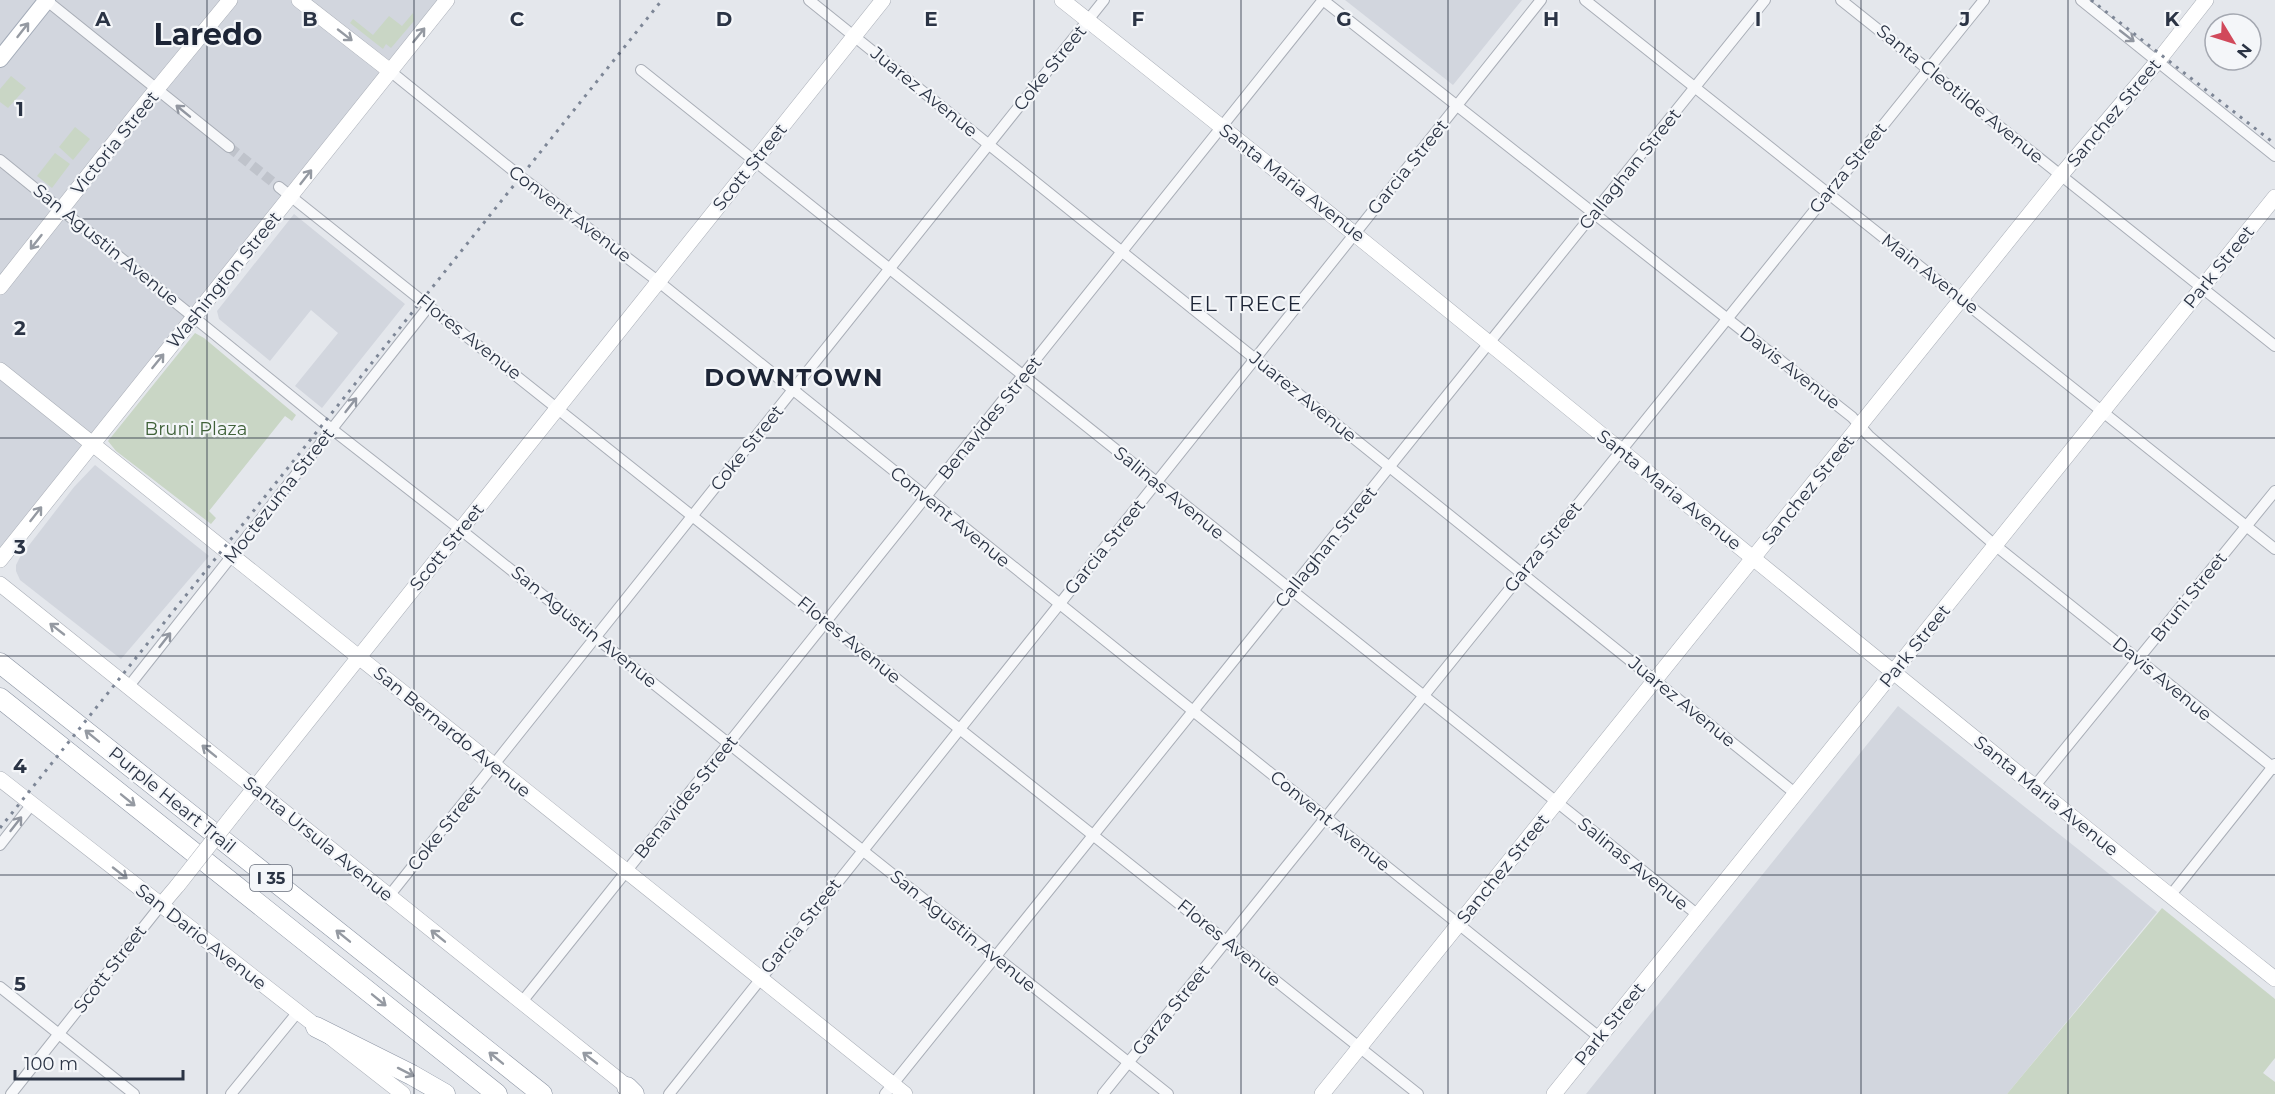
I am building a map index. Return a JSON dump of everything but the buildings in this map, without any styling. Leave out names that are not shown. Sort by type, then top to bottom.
[{"type":"highway","name":"Purple Heart Trail","points":[[0,663],[542,1094]]},
{"type":"highway","name":"Purple Heart Trail","points":[[0,698],[497,1094]]},
{"type":"highway","points":[[316,1027],[445,1094]]},
{"type":"main road","points":[[0,59],[46,0]]},
{"type":"main road","name":"Victoria Street","points":[[0,287],[230,0]]},
{"type":"main road","name":"Convent Avenue","points":[[299,0],[390,71]]},
{"type":"main road","name":"Washington Street","points":[[0,560],[194,317],[285,191],[390,71],[447,0]]},
{"type":"main road","name":"Scott Street","points":[[161,905],[883,0]]},
{"type":"main road","name":"Santa Maria Avenue","points":[[1062,0],[1491,342],[1893,674],[2275,979]]},
{"type":"main road","name":"Sanchez Street","points":[[1322,1094],[2061,175],[2158,61],[2206,0]]},
{"type":"main road","name":"Park Street","points":[[1554,1094],[2275,197]]},
{"type":"main road","name":"San Bernardo Avenue","points":[[0,370],[760,978],[889,1089],[905,1094]]},
{"type":"main road","name":"Santa Ursula Avenue","points":[[0,584],[633,1092]]},
{"type":"main road","name":"San Dario Avenue","points":[[0,780],[402,1094]]},
{"type":"street","points":[[46,0],[229,147]]},
{"type":"street","name":"Juarez Avenue","points":[[809,0],[1796,794]]},
{"type":"street","name":"Coke Street","points":[[389,896],[1104,0]]},
{"type":"street","name":"Davis Avenue","points":[[1323,0],[1852,417],[1869,436],[1996,546],[2274,767]]},
{"type":"street","name":"Benavides Street","points":[[521,1004],[1323,0]]},
{"type":"street","name":"Garcia Street","points":[[669,1094],[1541,0]]},
{"type":"street","name":"Main Avenue","points":[[1585,0],[2275,549]]},
{"type":"street","name":"Callaghan Street","points":[[889,1089],[1766,0]]},
{"type":"street","name":"Santa Cleotilde Avenue","points":[[1841,0],[2275,346]]},
{"type":"street","name":"Garza Street","points":[[1103,1094],[1984,0]]},
{"type":"street","points":[[2081,0],[2275,156]]},
{"type":"street","name":"Salinas Avenue","points":[[641,70],[1698,915]]},
{"type":"street","name":"Convent Avenue","points":[[390,71],[521,177],[659,282],[1599,1038]]},
{"type":"street","name":"San Agustin Avenue","points":[[0,160],[332,429],[1168,1094]]},
{"type":"street","name":"Flores Avenue","points":[[285,191],[1418,1094]]},
{"type":"street","name":"Moctezuma Street","points":[[129,686],[429,306]]},
{"type":"street","name":"Bruni Street","points":[[2034,787],[2275,491]]},
{"type":"street","points":[[2170,896],[2274,767]]},
{"type":"street","points":[[0,845],[32,804]]},
{"type":"street","name":"Scott Street","points":[[11,1094],[161,905]]},
{"type":"street","points":[[0,987],[134,1094]]},
{"type":"street","points":[[231,1094],[297,1013]]},
{"type":"shaded area","points":[[0,0],[447,0],[0,560]]},
{"type":"shaded area","points":[[1345,0],[1522,0],[1453,85]]},
{"type":"shaded area","points":[[294,214],[405,304],[322,408],[295,386],[338,333],[311,310],[270,361],[219,319],[217,311]]},
{"type":"shaded area","points":[[95,465],[209,556],[121,659],[20,580],[16,571],[20,557],[74,487]]},
{"type":"shaded area","points":[[1898,706],[2157,912],[2007,1094],[1586,1094]]},
{"type":"green space","points":[[413,13],[414,21],[391,48],[386,44],[383,49],[350,23],[353,19],[373,35],[389,16],[402,26]]},
{"type":"green space","points":[[11,76],[26,88],[8,108],[0,102],[0,89]]},
{"type":"green space","points":[[75,127],[90,139],[73,160],[59,147]]},
{"type":"green space","points":[[55,153],[70,164],[52,188],[37,176]]},
{"type":"green space","name":"Bruni Plaza","points":[[195,333],[296,415],[292,421],[285,416],[209,511],[216,518],[211,524],[116,451],[108,441]]},
{"type":"green space","points":[[2162,908],[2275,999],[2275,1058],[2263,1073],[2275,1082],[2275,1094],[2007,1094]]},
{"type":"tunnel","points":[[229,147],[279,187]]},
{"type":"railway","points":[[0,828],[662,0]]},
{"type":"railway","points":[[2091,0],[2275,144]]},
{"type":"district","name":"Laredo","points":[[208,35]]},
{"type":"district","name":"EL TRECE","points":[[1246,304]]},
{"type":"district","name":"DOWNTOWN","points":[[794,378]]}]
